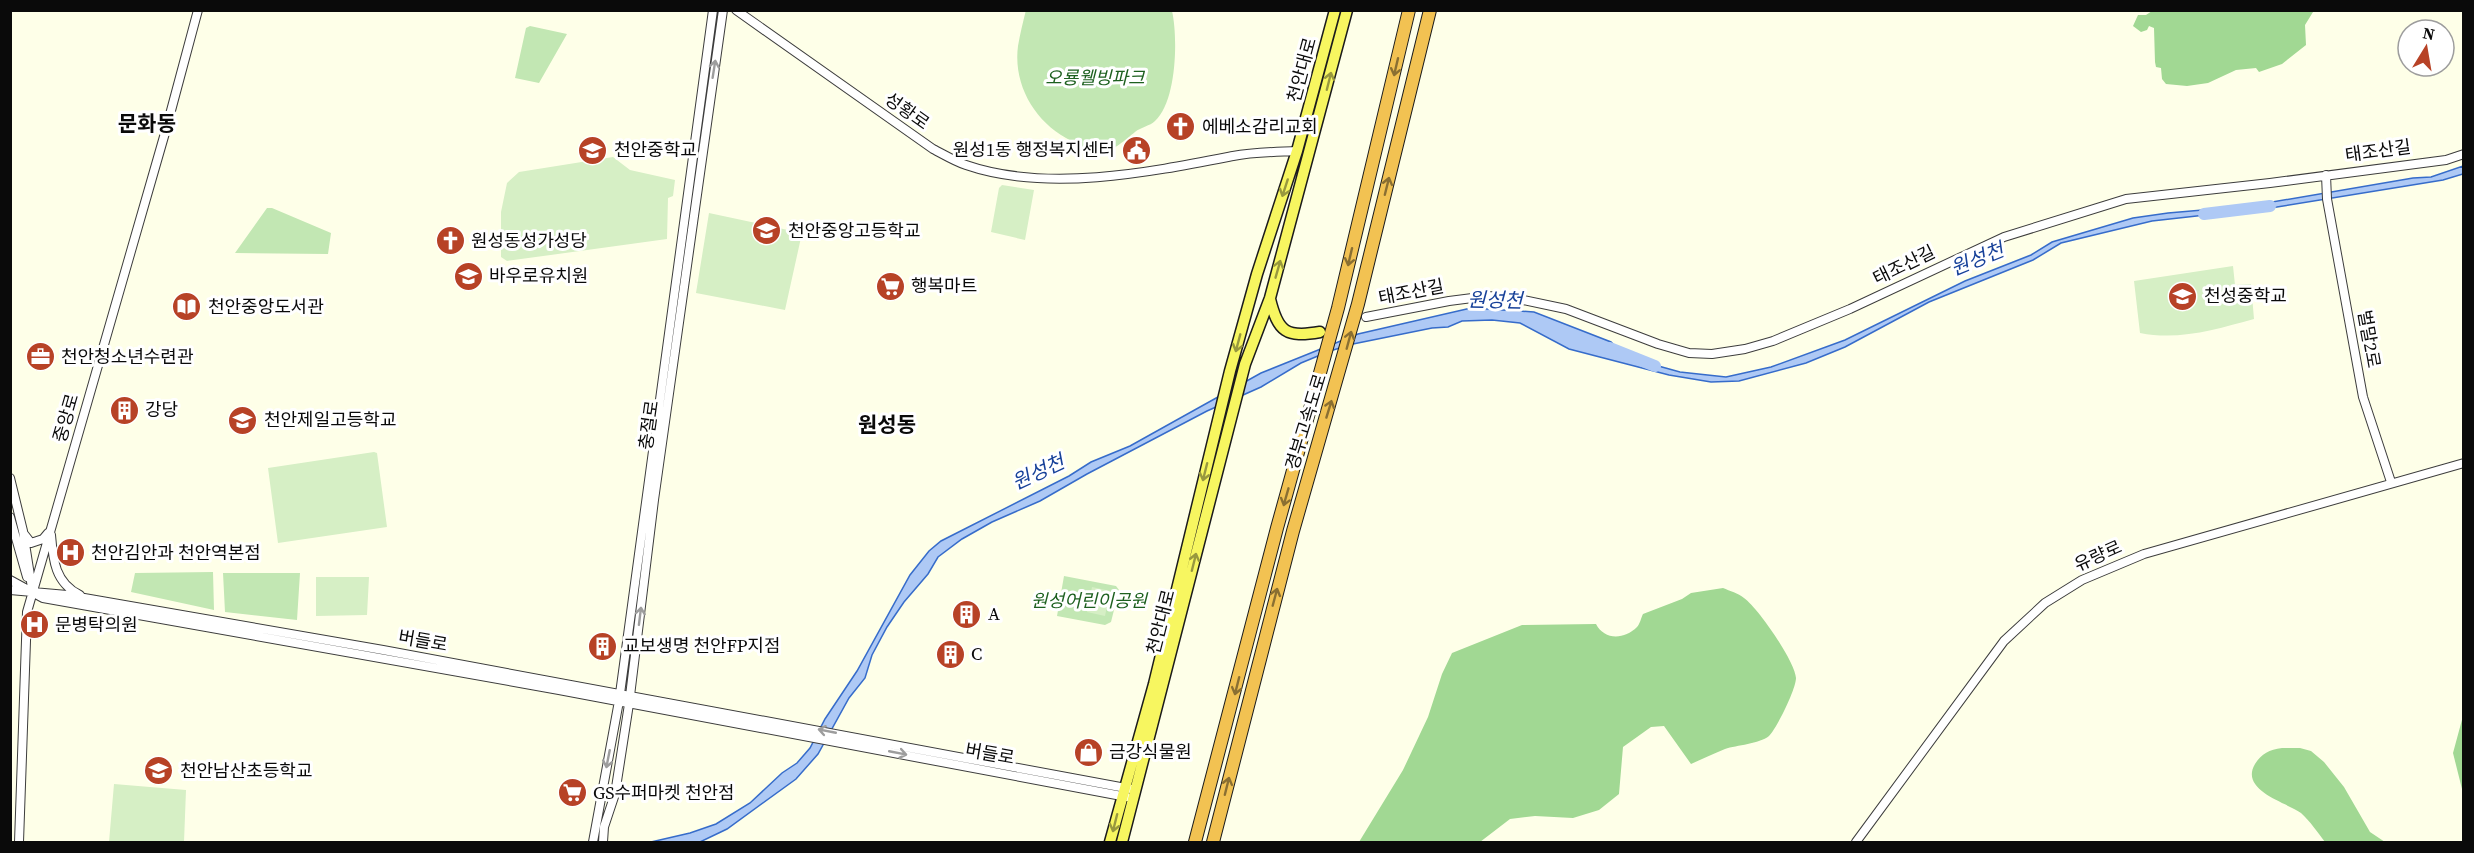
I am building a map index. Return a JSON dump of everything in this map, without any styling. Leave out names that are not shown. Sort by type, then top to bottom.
[{"type":"highway","name":"경부고속도로","points":[[1196,843],[1277,528],[1338,308],[1409,10]]},
{"type":"highway","name":"경부고속도로","points":[[1213,843],[1293,531],[1358,304],[1430,10]]},
{"type":"main road","name":"천안대로","points":[[1122,843],[1130,793],[1154,684],[1220,415],[1257,274],[1297,151],[1335,10]]},
{"type":"main road","name":"천안대로","points":[[1110,843],[1130,793],[1242,376],[1270,298],[1347,10]]},
{"type":"main road","points":[[1270,298],[1277,322],[1286,330],[1299,336],[1320,332]]},
{"type":"street","name":"중앙로","points":[[19,843],[27,612],[165,133],[198,10]]},
{"type":"street","name":"충절로","points":[[594,838],[620,698],[713,10]]},
{"type":"street","name":"충절로","points":[[603,838],[615,794],[630,700],[654,500],[723,10]]},
{"type":"street","name":"성황로","points":[[736,10],[933,149],[980,169],[1031,177],[1079,177],[1216,160],[1235,155],[1297,151]]},
{"type":"street","name":"태조산길","points":[[1366,317],[1478,297],[1514,298],[1566,309],[1658,344],[1689,353],[1712,354],[1773,341],[1923,276],[2004,237],[2126,199],[2325,178],[2446,160],[2463,154]]},
{"type":"street","name":"벌말2로","points":[[2325,178],[2363,397],[2391,482]]},
{"type":"street","name":"유량로","points":[[1856,843],[1986,663],[2020,624],[2045,603],[2082,580],[2144,554],[2463,463]]},
{"type":"street","points":[[10,478],[23,531],[32,592]]},
{"type":"street","points":[[10,516],[32,592]]},
{"type":"street","points":[[23,531],[31,543],[42,539],[51,530]]},
{"type":"street","points":[[51,530],[54,566],[62,581],[72,591],[89,599]]},
{"type":"street","points":[[10,580],[32,592]]},
{"type":"street","points":[[10,590],[32,592]]},
{"type":"street","name":"버들로","points":[[32,592],[43,598],[94,608],[620,698]]},
{"type":"street","name":"버들로","points":[[32,592],[89,599],[620,698],[802,736],[843,739],[1130,793]]},
{"type":"street","name":"버들로","points":[[630,700],[807,727],[843,739]]},
{"type":"green space","name":"오룡웰빙파크","points":[[1026,10],[1172,11],[1175,52],[1172,84],[1168,99],[1155,121],[1137,130],[1114,148],[1100,152],[1082,147],[1044,121],[1028,100],[1019,74],[1018,46]]},
{"type":"green space","points":[[2312,10],[2305,25],[2306,45],[2282,64],[2259,72],[2256,68],[2236,70],[2208,83],[2187,86],[2166,84],[2162,79],[2161,68],[2156,67],[2155,62],[2154,28],[2149,26],[2147,30],[2141,32],[2133,26],[2138,15],[2146,15],[2152,11]]},
{"type":"green space","points":[[530,26],[567,34],[539,83],[515,78],[526,28]]},
{"type":"green space","points":[[613,157],[630,170],[675,180],[673,196],[668,198],[667,239],[507,261],[501,257],[501,212],[507,183],[519,172]]},
{"type":"green space","points":[[1002,185],[1034,190],[1025,240],[991,232],[999,188]]},
{"type":"green space","points":[[267,208],[272,208],[331,233],[328,254],[235,253]]},
{"type":"green space","points":[[709,213],[802,233],[785,310],[696,293]]},
{"type":"green space","points":[[2233,266],[2235,285],[2251,284],[2254,319],[2183,335],[2140,333],[2134,281]]},
{"type":"green space","points":[[377,453],[387,527],[278,543],[268,468]]},
{"type":"green space","points":[[213,572],[214,610],[131,592],[135,573]]},
{"type":"green space","points":[[223,573],[300,573],[297,620],[225,612]]},
{"type":"green space","name":"원성어린이공원","points":[[1064,576],[1116,586],[1119,590],[1111,622],[1105,625],[1057,616]]},
{"type":"green space","points":[[316,577],[369,577],[367,615],[316,616]]},
{"type":"green space","points":[[1092,587],[1110,591],[1105,616],[1087,612]]},
{"type":"green space","points":[[1723,588],[1742,596],[1758,612],[1775,635],[1794,670],[1796,678],[1793,691],[1781,717],[1765,739],[1725,749],[1691,764],[1664,726],[1651,727],[1623,747],[1619,794],[1599,810],[1573,818],[1535,816],[1510,819],[1480,842],[1359,842],[1403,770],[1428,717],[1442,674],[1452,653],[1522,625],[1596,624],[1604,633],[1620,636],[1637,627],[1643,614],[1682,599],[1691,593]]},
{"type":"green space","points":[[2463,716],[2463,793],[2453,753]]},
{"type":"green space","points":[[2282,748],[2300,748],[2311,751],[2324,762],[2344,787],[2370,832],[2385,842],[2325,842],[2301,813],[2259,789],[2252,773],[2255,764],[2266,753]]},
{"type":"green space","points":[[114,784],[186,790],[184,842],[109,842]]},
{"type":"water","points":[[2463,166],[2463,174],[2443,180],[2277,207],[2152,221],[2061,243],[2033,260],[1929,302],[1845,347],[1806,363],[1739,381],[1711,382],[1669,375],[1569,349],[1520,323],[1492,320],[1462,321],[1448,327],[1432,328],[1353,344],[1330,351],[1301,363],[1261,387],[1207,411],[1040,501],[992,522],[962,539],[938,557],[928,574],[904,602],[872,655],[865,678],[849,698],[818,754],[796,779],[727,829],[700,842],[651,842],[716,824],[750,803],[782,773],[797,763],[810,748],[825,719],[857,671],[910,575],[929,551],[941,541],[1069,476],[1091,462],[1130,446],[1261,373],[1358,334],[1471,308],[1534,312],[1611,342],[1626,357],[1680,372],[1726,377],[1771,367],[1845,340],[1965,281],[2031,255],[2052,242],[2133,218],[2249,206],[2413,178],[2431,177]]},
{"type":"waterway","name":"원성천","points":[[2204,214],[2270,206]]},
{"type":"waterway","name":"원성천","points":[[1610,348],[1655,366]]},
{"type":"place","name":"에베소감리교회","points":[[1181,127]]},
{"type":"place","name":"천안중학교","points":[[593,150]]},
{"type":"place","name":"원성1동 행정복지센터","points":[[1136,150]]},
{"type":"place","name":"천안중앙고등학교","points":[[767,231]]},
{"type":"place","name":"원성동성가성당","points":[[450,241]]},
{"type":"place","name":"바우로유치원","points":[[468,276]]},
{"type":"place","name":"행복마트","points":[[890,286]]},
{"type":"place","name":"천성중학교","points":[[2183,296]]},
{"type":"place","name":"천안중앙도서관","points":[[187,307]]},
{"type":"place","name":"천안청소년수련관","points":[[40,357]]},
{"type":"place","name":"강당","points":[[124,410]]},
{"type":"place","name":"천안제일고등학교","points":[[243,420]]},
{"type":"place","name":"천안김안과 천안역본점","points":[[70,553]]},
{"type":"place","name":"A","points":[[967,614]]},
{"type":"place","name":"문병탁의원","points":[[34,625]]},
{"type":"place","name":"교보생명 천안FP지점","points":[[602,646]]},
{"type":"place","name":"C","points":[[950,654]]},
{"type":"place","name":"금강식물원","points":[[1088,752]]},
{"type":"place","name":"천안남산초등학교","points":[[159,771]]},
{"type":"place","name":"GS수퍼마켓 천안점","points":[[572,793]]},
{"type":"district","name":"문화동","points":[[147,124]]},
{"type":"district","name":"원성동","points":[[887,425]]}]
